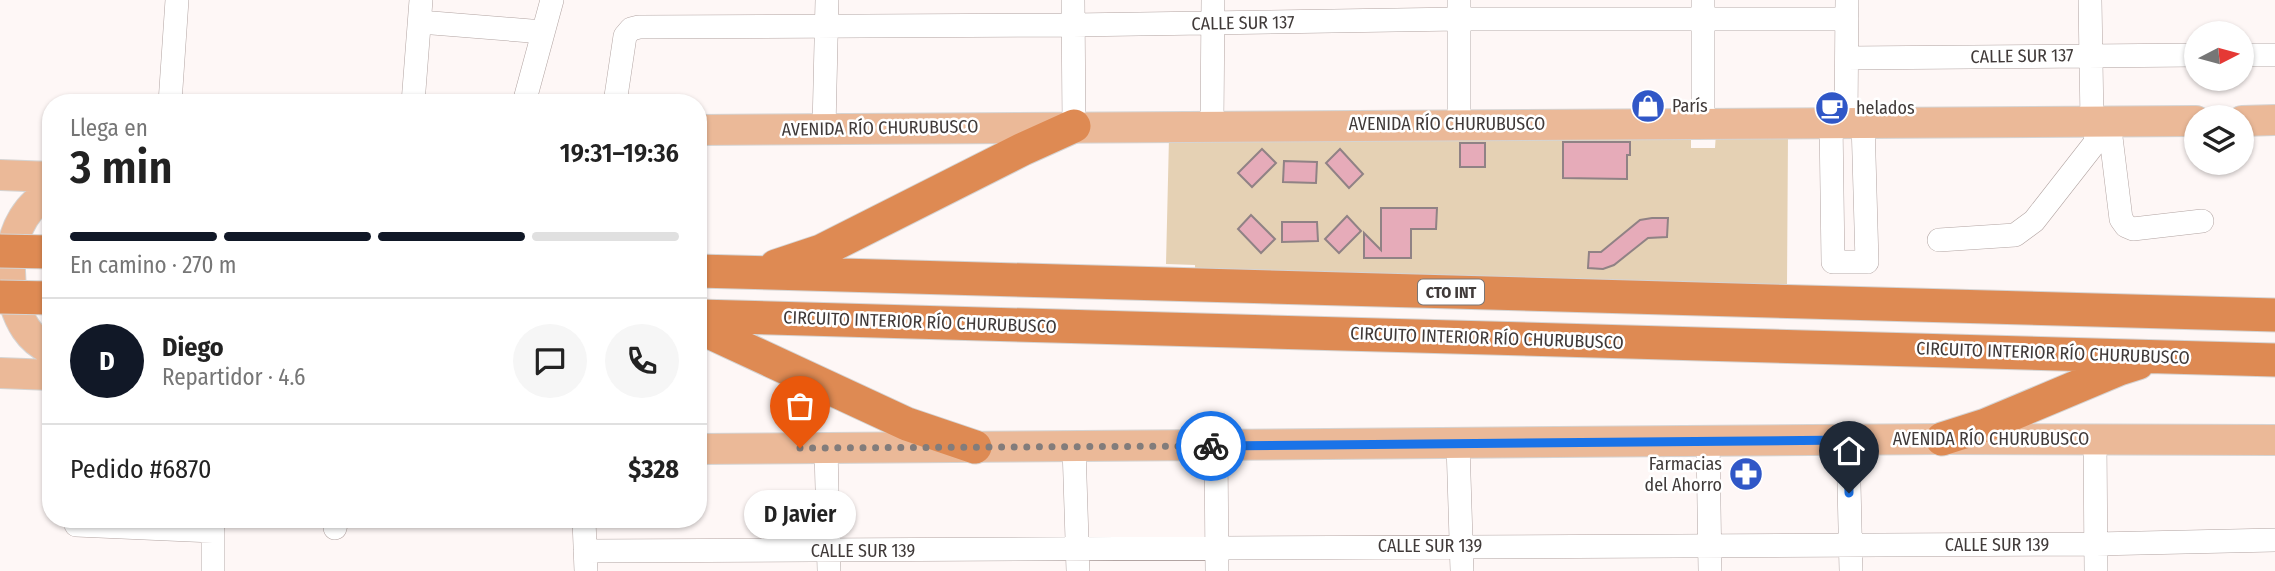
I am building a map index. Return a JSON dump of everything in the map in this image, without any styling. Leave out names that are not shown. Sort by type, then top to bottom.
[{"type":"highway","points":[[752,273],[821,251],[1074,126]]},
{"type":"highway","points":[[0,251],[42,252]]},
{"type":"highway","name":"CTO INT","points":[[707,271],[2275,315]]},
{"type":"highway","points":[[0,297],[42,298]]},
{"type":"highway","name":"CIRCUITO INTERIOR RÍO CHURUBUSCO","points":[[707,316],[2275,360]]},
{"type":"highway","points":[[707,331],[907,424],[975,447]]},
{"type":"highway","points":[[1942,439],[1986,425],[2119,369],[2163,356]]},
{"type":"main road","points":[[2254,121],[2275,120]]},
{"type":"main road","name":"AVENIDA RÍO CHURUBUSCO","points":[[707,130],[2184,121]]},
{"type":"main road","points":[[0,175],[42,177]]},
{"type":"main road","points":[[42,199],[30,206],[22,216],[15,232],[10,270],[17,312],[26,330],[42,345]]},
{"type":"main road","points":[[0,373],[42,375]]},
{"type":"main road","name":"AVENIDA RÍO CHURUBUSCO","points":[[707,449],[1942,439],[2275,439]]},
{"type":"street","points":[[171,94],[177,0]]},
{"type":"street","points":[[526,94],[552,0]]},
{"type":"street","points":[[824,128],[827,0]]},
{"type":"street","points":[[1073,0],[1074,126]]},
{"type":"street","points":[[1212,125],[1213,0]]},
{"type":"street","points":[[2090,0],[2091,55],[2100,121],[2121,219],[2126,226],[2133,229],[2202,221]]},
{"type":"street","points":[[1459,9],[1459,124]]},
{"type":"street","name":"CALLE SUR 137","points":[[616,94],[625,36],[631,29],[639,27],[1213,23],[1459,9],[1847,10]]},
{"type":"street","points":[[1703,10],[1703,122]]},
{"type":"street","points":[[1847,10],[1847,121],[1833,262],[1867,262],[1847,121]]},
{"type":"street","points":[[414,94],[421,11],[543,32]]},
{"type":"street","name":"CALLE SUR 137","points":[[1847,58],[2184,55]]},
{"type":"street","points":[[2254,55],[2275,55]]},
{"type":"street","points":[[1939,240],[2015,235],[2024,230],[2034,221],[2095,142],[2100,121]]},
{"type":"street","points":[[2095,439],[2096,571]]},
{"type":"street","points":[[1848,440],[1851,571]]},
{"type":"street","points":[[1708,441],[1710,571]]},
{"type":"street","points":[[1458,444],[1462,571]]},
{"type":"street","points":[[1216,446],[1217,571]]},
{"type":"street","points":[[1074,447],[1078,560]]},
{"type":"street","points":[[826,448],[829,561]]},
{"type":"street","points":[[194,528],[214,531],[213,571]]},
{"type":"street","points":[[584,528],[586,561]]},
{"type":"street","name":"CALLE SUR 139","points":[[586,561],[1078,560],[1217,548],[2096,544],[2275,540]]},
{"type":"shaded area","points":[[1691,133],[1691,148],[1715,148],[1716,133],[1788,133],[1787,286],[1195,270],[1195,265],[1166,264],[1169,137]]},
{"type":"building","points":[[1563,142],[1630,142],[1627,179],[1563,178]]},
{"type":"building","points":[[1460,143],[1485,143],[1485,167],[1460,167]]},
{"type":"building","points":[[1262,149],[1276,163],[1252,187],[1238,173]]},
{"type":"building","points":[[1340,149],[1363,174],[1349,188],[1326,163]]},
{"type":"building","points":[[1284,161],[1317,162],[1316,183],[1283,182]]},
{"type":"building","points":[[1381,208],[1437,208],[1436,229],[1411,229],[1411,258],[1364,258],[1364,233],[1381,250]]},
{"type":"building","points":[[1251,215],[1275,239],[1261,253],[1238,229]]},
{"type":"building","points":[[1347,216],[1361,231],[1339,253],[1325,239]]},
{"type":"building","points":[[1668,218],[1667,237],[1648,238],[1614,265],[1603,269],[1588,268],[1589,252],[1601,252],[1640,220]]},
{"type":"building","points":[[1282,222],[1317,222],[1318,241],[1282,242]]},
{"type":"way so far","points":[[800,448],[1211,446]]},
{"type":"place","name":"París","points":[[1648,106]]},
{"type":"place","name":"helados","points":[[1832,108]]},
{"type":"place","name":"D Javier","points":[[800,448]]},
{"type":"place","name":"Farmacias del Ahorro","points":[[1746,474]]},
{"type":"route","points":[[1211,446],[1848,440],[1849,493]]}]
